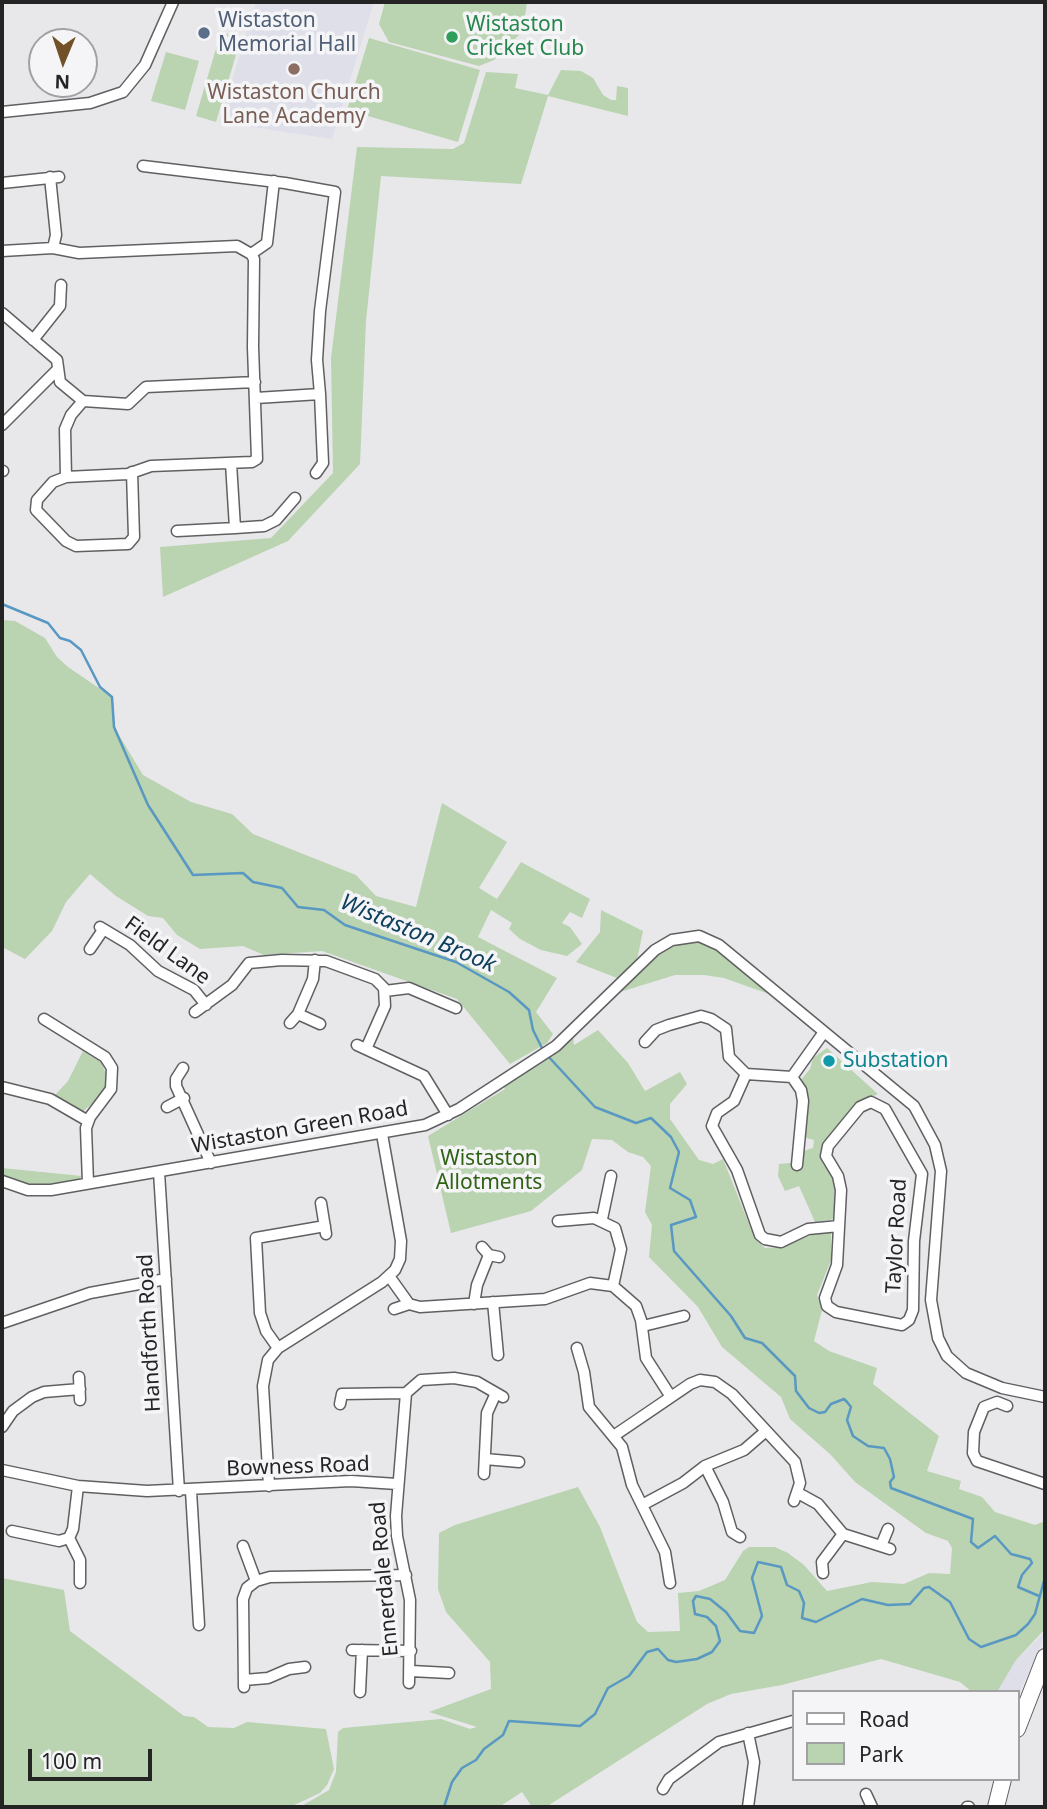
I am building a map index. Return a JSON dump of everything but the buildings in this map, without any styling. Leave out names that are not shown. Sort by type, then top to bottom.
[{"type":"highway","points":[[1019,1724],[1045,1657]]},
{"type":"highway","points":[[996,1807],[1002,1781]]},
{"type":"street","points":[[2,112],[90,103],[123,92],[145,65],[173,2]]},
{"type":"street","points":[[143,166],[333,190],[336,201],[320,311],[317,359],[323,463],[316,473]]},
{"type":"street","points":[[2,183],[55,177],[56,234],[53,248]]},
{"type":"street","points":[[251,254],[267,243],[274,181]]},
{"type":"street","points":[[2,251],[53,248],[79,253],[237,246],[251,254],[254,259],[255,382],[259,456],[252,462],[151,466],[132,472],[66,477],[53,482],[37,500],[36,510],[66,541],[76,546],[128,544],[134,537],[132,472]]},
{"type":"street","points":[[33,340],[60,306],[61,285]]},
{"type":"street","points":[[4,319],[57,360],[56,371],[60,382],[83,401],[128,404],[146,387],[255,382]]},
{"type":"street","points":[[2,425],[56,371]]},
{"type":"street","points":[[256,398],[320,394]]},
{"type":"street","points":[[66,477],[65,429],[71,415],[83,401]]},
{"type":"street","points":[[231,463],[235,528]]},
{"type":"street","points":[[177,531],[264,526],[276,520],[295,498]]},
{"type":"street","name":"Field Lane","points":[[90,949],[102,928],[130,945],[158,971],[194,990],[206,1005]]},
{"type":"street","name":"Wistaston Green Road","points":[[2,1181],[22,1189],[42,1191],[417,1128],[448,1115],[556,1046],[655,950],[684,936],[699,936],[719,945],[908,1100],[921,1116],[934,1145],[942,1185],[931,1300],[932,1320],[947,1356],[966,1373],[982,1381],[1045,1397]]},
{"type":"street","points":[[316,960],[313,979],[294,1018],[320,1024]]},
{"type":"street","name":"Field Lane","points":[[195,1013],[232,985],[249,963],[316,960],[371,978],[385,991],[409,988],[449,1009]]},
{"type":"street","points":[[385,991],[384,1010],[361,1047],[424,1076],[448,1115]]},
{"type":"street","points":[[645,1042],[654,1031],[701,1016],[721,1023],[728,1036],[732,1063],[746,1074],[792,1077]]},
{"type":"street","points":[[44,1019],[59,1024],[105,1057],[112,1068],[111,1089],[88,1121],[85,1145],[88,1183]]},
{"type":"street","points":[[646,1020],[654,1031]]},
{"type":"street","points":[[792,1077],[824,1032]]},
{"type":"street","points":[[183,1068],[175,1081],[211,1163]]},
{"type":"street","points":[[746,1074],[734,1101],[714,1116],[714,1134],[737,1170],[760,1236],[781,1242],[808,1229],[839,1226]]},
{"type":"street","points":[[792,1077],[801,1090],[803,1101],[797,1165]]},
{"type":"street","points":[[2,1087],[50,1098],[88,1121]]},
{"type":"street","points":[[167,1107],[184,1098]]},
{"type":"street","name":"Taylor Road","points":[[871,1102],[878,1104],[900,1130],[922,1174],[914,1241],[913,1310],[909,1320],[902,1325],[891,1325],[836,1312],[827,1306],[825,1298],[837,1265],[839,1226],[841,1190],[838,1176],[826,1156],[828,1146],[860,1107],[871,1102]]},
{"type":"street","points":[[269,1486],[263,1376],[268,1360],[278,1348],[389,1276],[397,1266],[401,1248],[382,1135]]},
{"type":"street","points":[[799,1140],[813,1142]]},
{"type":"street","name":"Handforth Road","points":[[159,1172],[179,1491]]},
{"type":"street","points":[[602,1219],[614,1191],[611,1176]]},
{"type":"street","points":[[278,1348],[266,1331],[260,1313],[256,1238],[325,1230],[321,1203]]},
{"type":"street","points":[[562,1216],[602,1219],[615,1228],[620,1237],[620,1263],[612,1286]]},
{"type":"street","points":[[474,1304],[477,1285],[490,1253]]},
{"type":"street","points":[[389,1276],[409,1304]]},
{"type":"street","points":[[2,1323],[90,1293],[166,1279]]},
{"type":"street","points":[[394,1309],[409,1304],[420,1307],[545,1298],[590,1283],[612,1286],[636,1306],[643,1326],[646,1358],[671,1398]]},
{"type":"street","points":[[494,1303],[501,1348]]},
{"type":"street","points":[[643,1326],[684,1316]]},
{"type":"street","points":[[577,1348],[589,1407],[615,1435],[625,1454],[632,1485],[662,1544],[662,1564],[670,1583]]},
{"type":"street","points":[[340,1404],[342,1394],[407,1393],[421,1380],[454,1378],[477,1382],[499,1395],[487,1413],[484,1474]]},
{"type":"street","points":[[615,1435],[634,1419],[695,1382],[715,1382],[732,1394],[798,1467],[796,1497],[818,1504],[843,1534],[886,1548],[888,1529]]},
{"type":"street","points":[[2,1427],[13,1411],[32,1397],[44,1392],[80,1389]]},
{"type":"street","name":"Bowness Road","points":[[2,1470],[78,1486],[179,1491],[351,1481],[397,1484],[407,1393]]},
{"type":"street","points":[[1007,1406],[996,1402],[984,1407],[974,1432],[973,1453],[976,1461],[1045,1485]]},
{"type":"street","points":[[642,1505],[674,1489],[705,1466],[744,1450],[766,1431]]},
{"type":"street","points":[[485,1459],[511,1464]]},
{"type":"street","points":[[705,1466],[723,1502],[732,1536]]},
{"type":"street","name":"Ennerdale Road","points":[[397,1484],[397,1536],[407,1575],[410,1677],[443,1669]]},
{"type":"street","points":[[12,1531],[59,1541],[69,1538],[73,1530],[78,1486]]},
{"type":"street","points":[[191,1491],[199,1625]]},
{"type":"street","points":[[823,1573],[824,1559],[843,1534]]},
{"type":"street","points":[[69,1538],[80,1560],[80,1583]]},
{"type":"street","points":[[243,1546],[256,1581]]},
{"type":"street","points":[[305,1667],[289,1663],[268,1678],[244,1684],[243,1599],[247,1588],[256,1581],[270,1577],[407,1575]]},
{"type":"street","points":[[357,1685],[357,1650],[411,1651]]},
{"type":"street","points":[[663,1789],[669,1779],[714,1745],[792,1721]]},
{"type":"street","points":[[748,1733],[754,1762],[748,1807]]},
{"type":"shaded area","name":"Wistaston Church Lane Academy","points":[[256,2],[374,2],[332,139],[219,122]]},
{"type":"shaded area","points":[[1043,1634],[1041,1645],[1019,1694],[1019,1690],[998,1690],[1016,1660]]},
{"type":"green space","name":"Wistaston Cricket Club","points":[[385,2],[527,2],[523,31],[494,60],[479,66],[389,42],[379,24]]},
{"type":"green space","points":[[221,32],[241,38],[216,122],[196,116]]},
{"type":"green space","points":[[369,38],[480,70],[458,142],[347,110]]},
{"type":"green space","points":[[166,52],[199,61],[185,110],[151,101]]},
{"type":"green space","points":[[561,70],[581,71],[593,78],[603,95],[611,100],[616,100],[617,86],[628,88],[628,116],[548,96],[521,184],[381,176],[366,321],[360,464],[288,541],[163,597],[160,547],[271,538],[333,473],[331,358],[357,147],[453,149],[464,143],[486,72],[518,74],[515,88],[548,95]]},
{"type":"green space","points":[[2,620],[15,621],[45,638],[57,657],[68,667],[112,697],[114,727],[143,775],[191,802],[232,814],[253,834],[356,875],[376,896],[416,907],[442,803],[507,842],[479,888],[497,899],[521,862],[590,899],[582,918],[570,912],[562,923],[570,927],[582,944],[567,956],[541,950],[520,939],[509,929],[512,923],[491,910],[478,937],[557,978],[536,1012],[553,1034],[547,1043],[510,1064],[457,999],[322,951],[264,955],[243,946],[200,949],[177,935],[163,918],[148,916],[116,896],[90,874],[66,902],[52,931],[25,959],[2,947]]},
{"type":"green space","points":[[601,910],[643,931],[637,960],[617,978],[576,962],[600,932]]},
{"type":"green space","points":[[699,940],[718,949],[780,998],[724,978],[704,975],[675,975],[614,994],[655,953],[672,943]]},
{"type":"green space","name":"Wistaston Allotments","points":[[572,1030],[574,1045],[598,1030],[628,1063],[645,1091],[680,1072],[687,1084],[670,1104],[670,1119],[699,1160],[713,1164],[723,1159],[755,1239],[765,1248],[783,1247],[814,1234],[831,1232],[831,1260],[817,1295],[822,1310],[814,1341],[829,1351],[877,1368],[873,1384],[939,1436],[927,1471],[961,1481],[959,1489],[982,1497],[995,1512],[1035,1525],[1045,1521],[1045,1629],[1016,1660],[998,1690],[970,1690],[960,1682],[881,1659],[782,1685],[731,1694],[707,1704],[546,1807],[532,1807],[522,1792],[499,1807],[300,1807],[329,1790],[336,1772],[338,1732],[343,1728],[441,1719],[470,1729],[477,1727],[429,1712],[491,1689],[490,1662],[446,1612],[438,1589],[439,1533],[455,1525],[578,1487],[600,1527],[637,1622],[648,1632],[680,1631],[678,1593],[699,1591],[725,1580],[743,1551],[749,1547],[775,1547],[788,1553],[804,1565],[827,1591],[872,1582],[904,1584],[929,1573],[950,1574],[952,1548],[948,1541],[926,1533],[855,1482],[831,1455],[790,1419],[781,1397],[722,1347],[698,1307],[649,1257],[652,1225],[645,1212],[651,1166],[643,1157],[628,1152],[612,1140],[592,1139],[582,1170],[531,1211],[451,1233],[428,1136],[505,1089],[501,1080]]},
{"type":"green space","points":[[827,1048],[878,1094],[858,1103],[824,1142],[820,1152],[823,1164],[834,1179],[835,1219],[815,1222],[799,1186],[785,1191],[778,1176],[779,1164],[790,1163],[793,1166],[800,1152],[813,1148],[814,1140],[803,1137],[808,1114],[805,1088],[800,1081],[810,1069],[813,1058]]},
{"type":"green space","points":[[83,1051],[102,1063],[108,1081],[103,1095],[82,1112],[54,1096],[68,1081]]},
{"type":"green space","points":[[2,1168],[82,1176],[76,1182],[37,1186],[2,1177]]},
{"type":"green space","points":[[2,1578],[64,1590],[70,1631],[184,1716],[194,1717],[208,1727],[234,1728],[247,1722],[326,1729],[334,1769],[327,1785],[320,1793],[290,1807],[2,1807]]},
{"type":"waterway","name":"Wistaston Brook","points":[[2,604],[48,623],[60,638],[70,641],[81,650],[100,687],[112,697],[114,727],[148,805],[193,875],[243,873],[253,882],[282,888],[298,907],[324,910],[345,925],[456,962],[509,992],[529,1010],[533,1030],[543,1050]]},
{"type":"waterway","name":"Wistaston Brook","points":[[547,1055],[595,1107],[636,1123],[651,1118],[671,1137],[679,1152],[670,1188],[690,1200],[696,1217],[671,1225],[674,1251],[731,1316],[745,1338],[762,1343],[795,1376],[796,1391],[809,1408],[819,1413],[825,1412],[831,1404],[844,1399],[847,1402],[851,1407],[847,1420],[853,1436],[868,1446],[884,1448],[890,1459],[894,1477],[890,1482],[891,1488],[973,1519],[971,1542],[978,1548],[995,1536],[1011,1554],[1030,1559],[1032,1563],[1022,1575],[1018,1587],[1039,1596]]},
{"type":"waterway","points":[[444,1807],[452,1782],[462,1768],[476,1760],[484,1749],[503,1735],[509,1721],[580,1726],[595,1714],[608,1688],[629,1676],[647,1652],[658,1649],[668,1660],[676,1662],[697,1659],[712,1652],[720,1641],[716,1626],[707,1617],[695,1614],[693,1601],[696,1596],[710,1599],[726,1612],[740,1631],[754,1633],[762,1616],[752,1578],[758,1562],[781,1567],[787,1585],[799,1591],[804,1603],[802,1618],[816,1622],[862,1599],[888,1605],[910,1604],[924,1588],[929,1587],[950,1602],[969,1639],[981,1647],[1016,1635],[1028,1624],[1035,1614],[1045,1577]]},
{"type":"place","name":"Wistaston Memorial Hall","points":[[204,33]]},
{"type":"place","name":"Wistaston Cricket Club","points":[[452,37]]},
{"type":"place","name":"Wistaston Church Lane Academy","points":[[294,69]]},
{"type":"place","name":"Substation","points":[[829,1061]]}]
